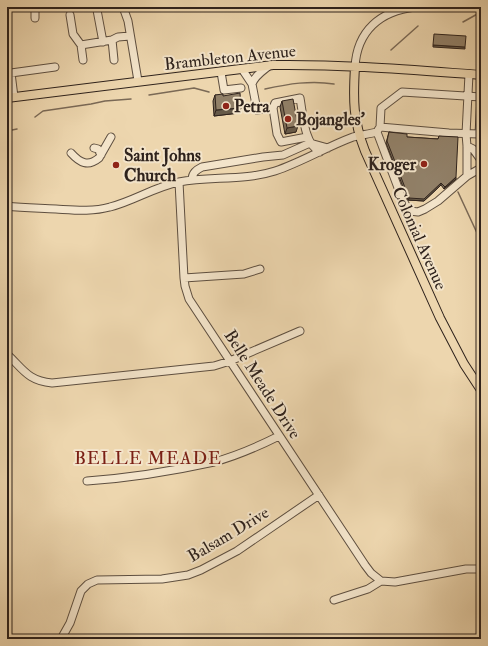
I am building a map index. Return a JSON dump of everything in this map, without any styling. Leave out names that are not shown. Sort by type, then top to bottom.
[{"type":"main road","name":"Brambleton Avenue","points":[[11,97],[242,70],[270,65],[355,67],[481,75]]},
{"type":"main road","name":"Colonial Avenue","points":[[355,67],[354,108],[359,136],[440,318],[464,364],[481,390]]},
{"type":"street","points":[[35,7],[35,18]]},
{"type":"street","points":[[123,7],[128,21],[138,81]]},
{"type":"street","points":[[355,67],[358,46],[370,28],[390,13],[415,7]]},
{"type":"street","points":[[98,10],[103,42]]},
{"type":"street","points":[[70,15],[73,34],[81,45],[83,60]]},
{"type":"street","points":[[81,45],[130,36]]},
{"type":"street","points":[[112,40],[114,60]]},
{"type":"street","points":[[252,84],[258,74],[270,65]]},
{"type":"street","points":[[11,97],[11,73],[55,67]]},
{"type":"street","points":[[242,70],[252,84],[257,110],[273,108],[275,104],[300,98],[308,140],[314,148],[320,152]]},
{"type":"street","points":[[221,72],[224,90],[241,88]]},
{"type":"street","points":[[467,176],[466,134],[468,74]]},
{"type":"street","points":[[7,206],[70,210],[101,209],[179,182],[240,177],[260,174],[286,167],[328,148],[379,130],[466,134],[480,133],[481,97],[402,92],[381,108],[379,130],[403,201],[410,211],[418,212],[426,209],[438,201],[467,176],[481,168]]},
{"type":"street","points":[[273,108],[277,134],[281,142],[308,140],[328,148]]},
{"type":"street","points":[[71,153],[78,160],[87,163],[96,160],[101,155],[110,137]]},
{"type":"street","points":[[192,180],[192,176],[195,171],[202,167],[282,155],[308,140]]},
{"type":"street","points":[[467,146],[473,148],[481,160]]},
{"type":"street","points":[[94,148],[98,149],[101,155]]},
{"type":"street","name":"Belle Meade Drive","points":[[179,182],[184,286],[189,299],[365,566],[371,573],[381,580]]},
{"type":"street","points":[[184,278],[244,274],[260,269]]},
{"type":"street","points":[[7,354],[30,377],[41,382],[52,383],[214,366],[230,361],[300,330]]},
{"type":"street","points":[[87,481],[153,473],[214,462],[279,436]]},
{"type":"street","name":"Balsam Drive","points":[[62,639],[70,623],[82,591],[88,584],[97,580],[162,579],[188,575],[201,570],[237,551],[319,495]]},
{"type":"street","points":[[334,600],[368,589],[381,580],[392,582],[466,569],[481,569]]},
{"type":"building","points":[[434,34],[466,36],[465,47],[433,45]]},
{"type":"building","points":[[240,93],[241,108],[216,110],[215,95],[223,94],[223,96]]},
{"type":"building","name":"Bojangles'","points":[[293,99],[298,126],[287,128],[282,101]]},
{"type":"building","name":"Kroger","points":[[389,132],[407,134],[407,137],[438,139],[439,136],[458,137],[456,177],[445,187],[441,183],[424,199],[409,198],[387,141]]},
{"type":"waterway","points":[[463,22],[481,12]]},
{"type":"waterway","points":[[391,50],[418,26]]},
{"type":"waterway","points":[[265,89],[300,83],[317,82],[334,84]]},
{"type":"waterway","points":[[149,95],[194,88],[209,92]]},
{"type":"waterway","points":[[35,117],[43,111],[105,101],[131,99]]},
{"type":"waterway","points":[[7,131],[17,129]]},
{"type":"waterway","points":[[458,192],[477,233]]},
{"type":"place","name":"Petra","points":[[226,106]]},
{"type":"place","name":"Bojangles'","points":[[288,119]]},
{"type":"place","name":"Kroger","points":[[424,164]]},
{"type":"place","name":"Saint Johns Church","points":[[116,165]]},
{"type":"district","name":"BELLE MEADE","points":[[148,458]]}]
